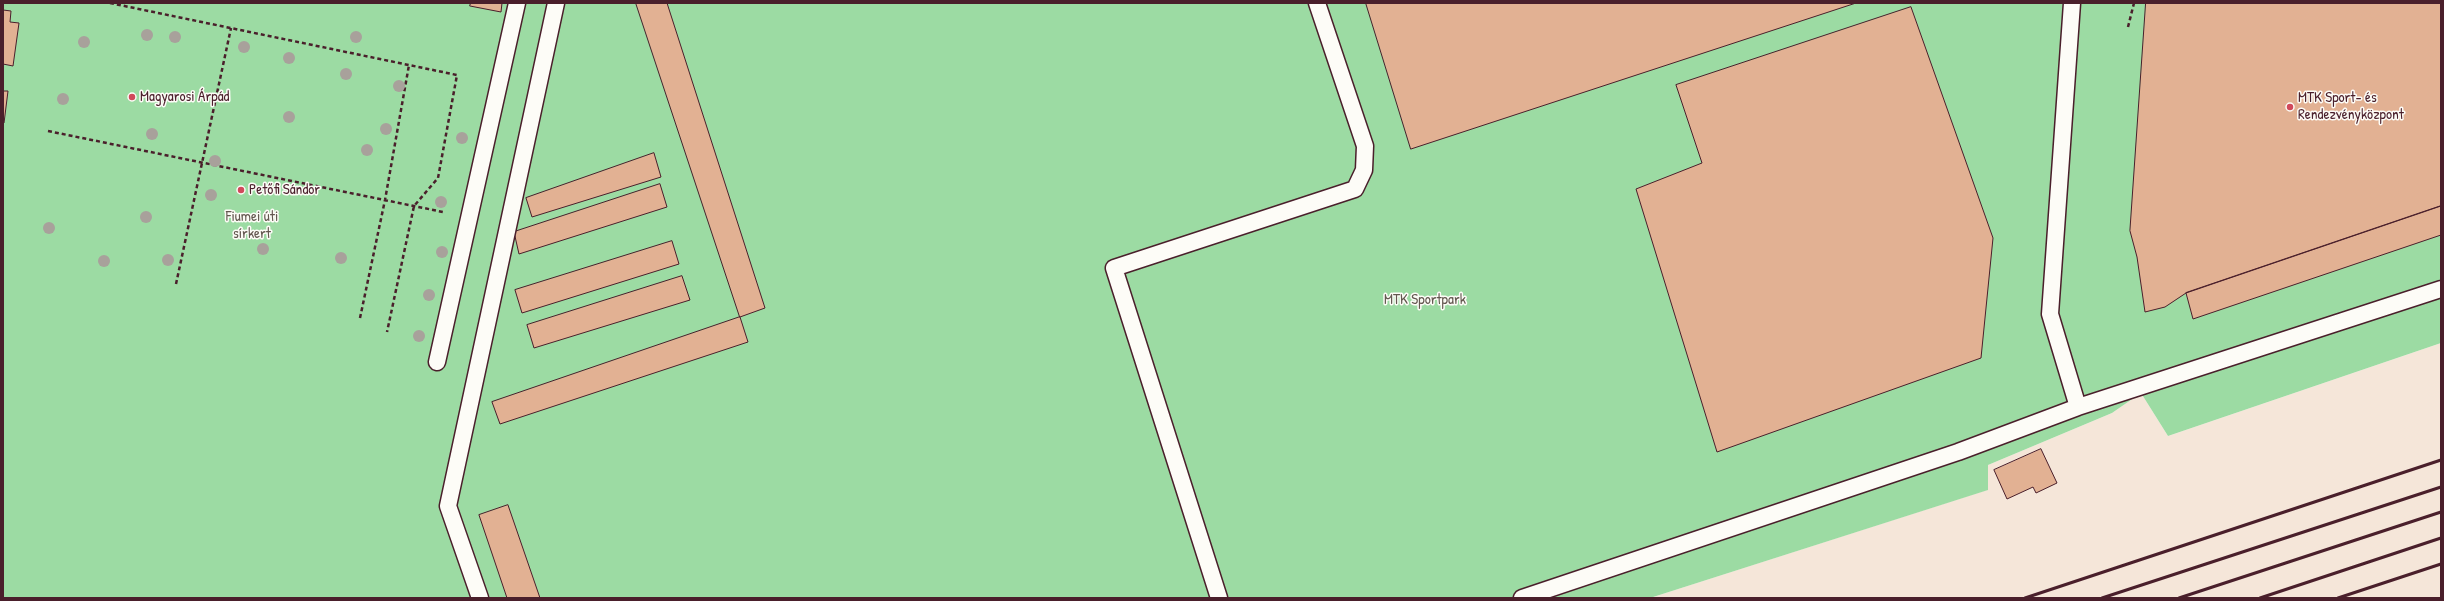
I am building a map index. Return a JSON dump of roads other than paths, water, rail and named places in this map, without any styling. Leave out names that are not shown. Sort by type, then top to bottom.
[{"type":"lane","points":[[436,362],[467,217],[517,3]]},
{"type":"lane","points":[[480,598],[448,506],[556,3]]},
{"type":"lane","points":[[1220,598],[1114,268],[1355,189],[1364,170],[1365,146],[1317,3]]},
{"type":"lane","points":[[2072,3],[2050,314],[2078,407]]},
{"type":"lane","points":[[1522,598],[1951,455],[2078,407],[2441,289]]},
{"type":"railway","points":[[2025,598],[2441,460]]},
{"type":"railway","points":[[2102,598],[2441,487]]},
{"type":"railway","points":[[2179,598],[2441,512]]},
{"type":"railway","points":[[2260,598],[2441,538]]},
{"type":"railway","points":[[2338,598],[2441,564]]},
{"type":"place","name":"Magyarosi Árpád","points":[[132,97]]},
{"type":"place","name":"MTK Sport- és Rendezvényközpont","points":[[2290,107]]},
{"type":"place","name":"Petőfi Sándor","points":[[241,190]]},
{"type":"park label","name":"Fiumei úti sírkert","points":[[252,226]]},
{"type":"park label","name":"MTK Sportpark","points":[[1425,300]]}]
